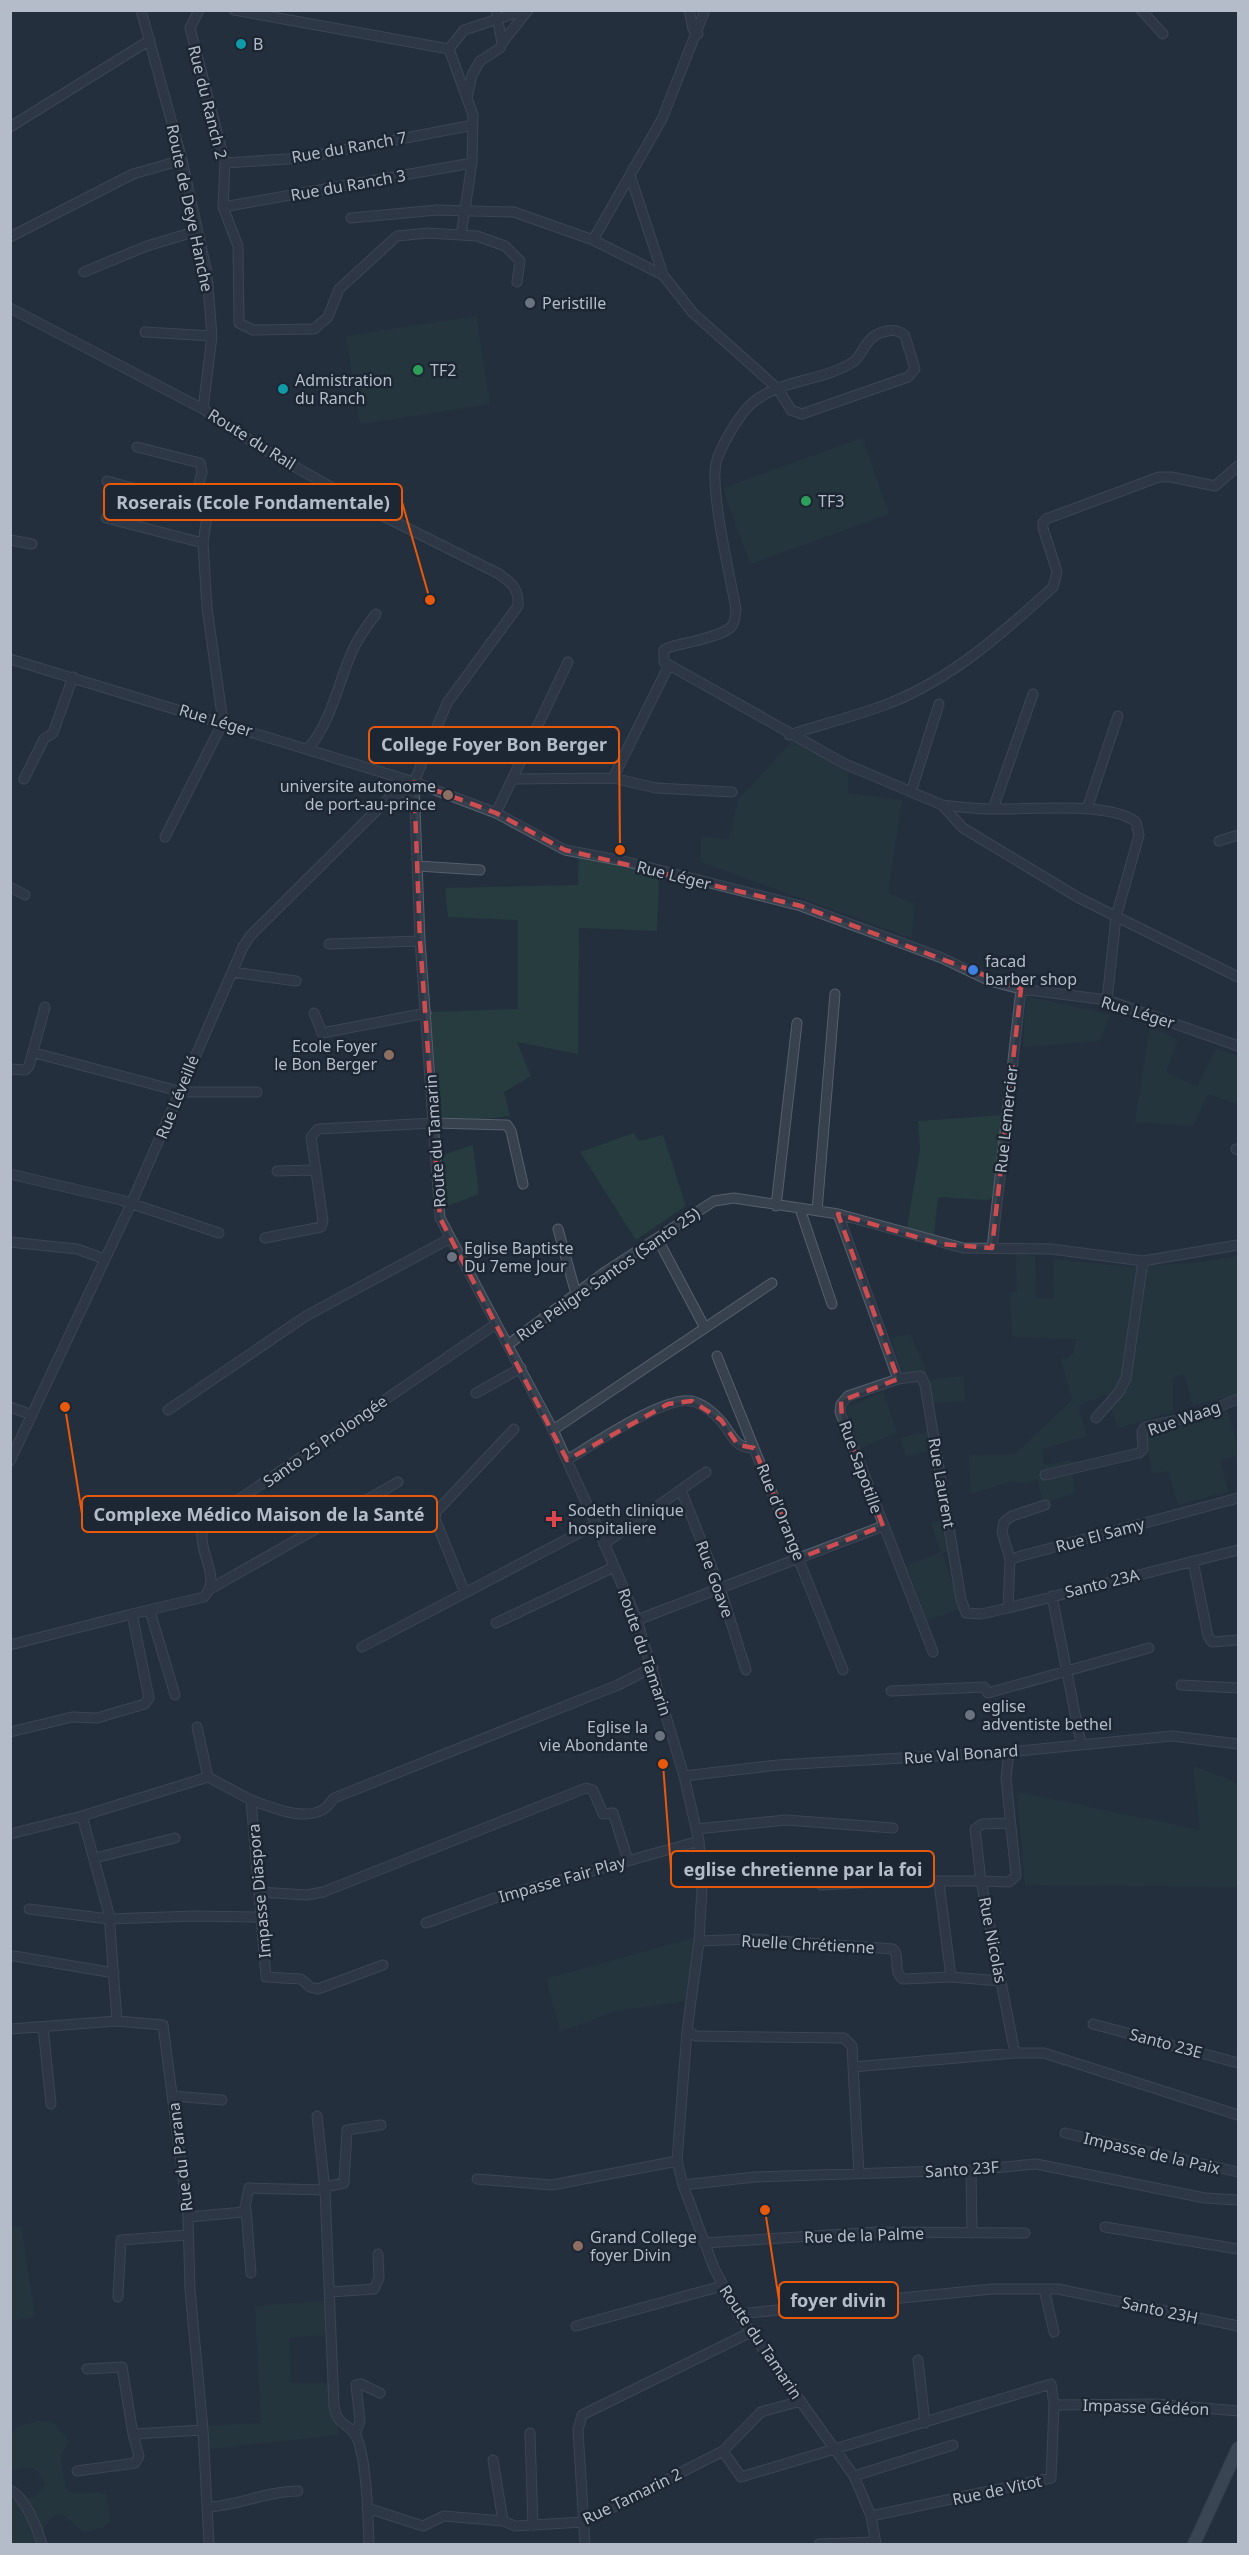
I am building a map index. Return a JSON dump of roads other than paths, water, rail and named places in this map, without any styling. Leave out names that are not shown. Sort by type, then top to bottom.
[{"type":"main road","points":[[1194,2544],[1239,2448]]},
{"type":"street","name":"Route de Deye Hanche","points":[[141,10],[182,160],[207,273],[212,336],[203,409]]},
{"type":"street","name":"Rue du Ranch 2","points":[[199,10],[189,28],[225,163],[223,207],[238,246],[239,323],[254,330],[315,329],[328,317],[339,289],[398,236],[428,233],[461,235]]},
{"type":"street","points":[[234,10],[449,49]]},
{"type":"street","points":[[449,49],[464,30],[497,14],[526,10]]},
{"type":"street","points":[[467,99],[472,75],[480,60],[500,48],[526,10]]},
{"type":"street","points":[[689,10],[693,29],[698,34]]},
{"type":"street","points":[[593,240],[631,178],[662,119],[698,34],[705,10]]},
{"type":"street","points":[[1141,10],[1163,33]]},
{"type":"street","points":[[497,14],[502,43]]},
{"type":"street","points":[[10,127],[150,40]]},
{"type":"street","points":[[449,49],[473,115],[472,163],[461,235],[477,236],[505,246],[520,261],[517,282]]},
{"type":"street","name":"Rue du Ranch 7","points":[[225,163],[302,158],[473,125]]},
{"type":"street","points":[[10,237],[133,174],[182,160]]},
{"type":"street","name":"Rue du Ranch 3","points":[[223,207],[472,163]]},
{"type":"street","points":[[631,178],[663,274],[693,313],[778,389],[791,410],[802,414],[908,377],[915,369],[915,362],[905,336],[902,332],[893,330],[871,338],[852,363],[778,389],[749,405],[723,444],[716,464],[716,490],[736,609],[735,620],[731,627],[722,632],[664,650],[663,656],[668,667],[843,763],[942,805],[993,809],[1087,809],[1131,819],[1138,829],[1116,917],[1107,1000]]},
{"type":"street","points":[[351,218],[437,210],[514,212],[593,240],[663,274]]},
{"type":"street","points":[[84,272],[147,246],[197,231]]},
{"type":"street","name":"Route du Rail","points":[[10,308],[203,409],[265,450],[313,477],[499,574],[512,583],[519,595]]},
{"type":"street","points":[[145,332],[212,336]]},
{"type":"street","points":[[137,447],[200,464],[202,472],[194,504]]},
{"type":"street","points":[[789,735],[889,704],[996,640],[1053,587],[1057,579],[1057,572],[1043,528],[1046,519],[1158,477],[1171,477],[1211,487],[1219,484],[1239,466]]},
{"type":"street","points":[[107,481],[208,509],[203,543],[207,608],[223,723],[165,837]]},
{"type":"street","points":[[106,519],[203,543]]},
{"type":"street","points":[[10,540],[32,544]]},
{"type":"street","name":"Route du Tamarin","points":[[519,595],[518,606],[447,703],[415,785],[420,941],[440,1218],[449,1239],[509,1344],[554,1430],[615,1567],[653,1667],[684,1776],[699,1841],[702,1887],[699,1941],[687,2031],[677,2162],[683,2185],[722,2286],[738,2314],[854,2476],[871,2516],[876,2543]]},
{"type":"street","points":[[308,749],[328,720],[348,659],[361,634],[376,614]]},
{"type":"street","name":"Rue Léger","points":[[10,659],[308,749],[415,785],[496,813],[565,850],[623,861],[801,906],[942,958],[990,981],[1021,989],[1107,1000],[1239,1046]]},
{"type":"street","points":[[496,813],[568,663]]},
{"type":"street","points":[[613,778],[668,667]]},
{"type":"street","points":[[24,779],[44,739],[53,733],[73,677]]},
{"type":"street","points":[[993,809],[1033,694]]},
{"type":"street","points":[[910,792],[939,704]]},
{"type":"street","points":[[1087,809],[1118,716]]},
{"type":"street","points":[[514,779],[613,778],[656,788],[732,792]]},
{"type":"street","name":"Rue Léveillé","points":[[10,1461],[131,1204],[182,1092],[199,1043],[250,936],[391,796],[415,785]]},
{"type":"street","points":[[942,805],[963,828],[1079,898],[1239,977]]},
{"type":"street","points":[[1219,841],[1239,835]]},
{"type":"street","points":[[418,866],[480,870]]},
{"type":"street","points":[[11,889],[25,895]]},
{"type":"street","points":[[329,944],[420,941]]},
{"type":"street","points":[[232,972],[296,981]]},
{"type":"street","name":"Rue Lemercier","points":[[992,1248],[1021,989]]},
{"type":"street","points":[[817,1211],[835,994]]},
{"type":"street","points":[[10,1069],[25,1070],[35,1053],[45,1007]]},
{"type":"street","points":[[314,1013],[321,1033],[426,1013]]},
{"type":"street","points":[[776,1206],[797,1023]]},
{"type":"street","points":[[35,1053],[182,1092],[257,1092]]},
{"type":"street","points":[[265,1238],[312,1231],[321,1227],[322,1216],[313,1170],[310,1137],[318,1129],[434,1123],[507,1125],[511,1131],[523,1184]]},
{"type":"street","points":[[277,1171],[313,1170]]},
{"type":"street","points":[[10,1174],[131,1204],[219,1233]]},
{"type":"street","name":"Rue Peligre Santos (Santo 25)","points":[[509,1344],[576,1294],[714,1201],[734,1198],[838,1214],[940,1244],[963,1248],[1051,1249],[1143,1261],[1239,1245]]},
{"type":"street","points":[[800,1209],[832,1304]]},
{"type":"street","points":[[838,1214],[898,1379]]},
{"type":"street","points":[[558,1229],[576,1294]]},
{"type":"street","points":[[657,1238],[705,1328]]},
{"type":"street","points":[[168,1410],[306,1316],[449,1239]]},
{"type":"street","points":[[10,1242],[77,1249],[105,1259]]},
{"type":"street","points":[[1096,1418],[1119,1392],[1126,1378],[1143,1261]]},
{"type":"street","points":[[554,1430],[772,1283]]},
{"type":"street","name":"Santo 25 Prolongée","points":[[212,1588],[213,1578],[201,1545],[203,1524],[496,1324]]},
{"type":"street","name":"Rue d'Orange","points":[[717,1356],[800,1558],[843,1670]]},
{"type":"street","points":[[476,1393],[521,1368]]},
{"type":"street","name":"Rue Laurent","points":[[898,1379],[921,1376],[925,1385],[961,1599],[966,1613]]},
{"type":"street","name":"Rue Sapotille","points":[[898,1379],[848,1396],[841,1404],[842,1419],[933,1652]]},
{"type":"street","name":"Rue Waag","points":[[1045,1474],[1140,1454],[1143,1449],[1142,1432],[1145,1428],[1195,1416],[1239,1399]]},
{"type":"street","points":[[567,1460],[616,1430],[668,1404],[681,1401],[692,1401],[710,1410],[738,1445],[754,1448]]},
{"type":"street","points":[[10,1407],[32,1415]]},
{"type":"street","points":[[465,1593],[435,1519],[436,1512],[514,1429]]},
{"type":"street","points":[[604,1544],[706,1472]]},
{"type":"street","points":[[10,1645],[204,1597],[212,1588],[398,1482]]},
{"type":"street","name":"Rue Goave","points":[[681,1490],[720,1588],[746,1670]]},
{"type":"street","name":"Rue El Samy","points":[[1010,1558],[1239,1498]]},
{"type":"street","points":[[1008,1608],[1010,1558],[1002,1532],[1004,1522],[1011,1516],[1045,1504]]},
{"type":"street","points":[[362,1647],[596,1524]]},
{"type":"street","points":[[637,1620],[883,1526]]},
{"type":"street","name":"Santo 23A","points":[[966,1613],[972,1615],[1008,1608],[1239,1550]]},
{"type":"street","points":[[1193,1560],[1212,1642],[1218,1644],[1239,1640]]},
{"type":"street","points":[[496,1623],[615,1567]]},
{"type":"street","points":[[1052,1596],[1081,1744]]},
{"type":"street","points":[[150,1611],[175,1695]]},
{"type":"street","points":[[10,1732],[72,1717],[97,1718],[145,1704],[149,1698],[132,1614]]},
{"type":"street","points":[[891,1691],[984,1687],[988,1693],[1149,1648]]},
{"type":"street","points":[[251,1800],[279,1809],[315,1812],[324,1809],[334,1798],[618,1685],[653,1667]]},
{"type":"street","points":[[1181,1685],[1239,1688]]},
{"type":"street","points":[[10,1834],[82,1816],[208,1777],[197,1727]]},
{"type":"street","name":"Rue Val Bonard","points":[[684,1776],[778,1765],[1009,1752],[1172,1736],[1239,1744]]},
{"type":"street","name":"Rue Nicolas","points":[[1009,1752],[1006,1778],[1016,1876],[1013,1881],[981,1881],[1015,2053]]},
{"type":"street","name":"Impasse Diaspora","points":[[208,1777],[251,1800],[265,1974],[269,1979],[301,1979],[310,1987],[318,1989],[383,1965]]},
{"type":"street","points":[[259,1892],[306,1895],[323,1892],[586,1788],[593,1790],[601,1813],[613,1813],[628,1860]]},
{"type":"street","points":[[10,2029],[117,2021],[109,1919],[95,1858],[82,1816]]},
{"type":"street","points":[[696,1829],[786,1820],[893,1828]]},
{"type":"street","points":[[821,1885],[897,1881],[939,1883],[981,1881],[975,1829],[982,1824],[1010,1823]]},
{"type":"street","points":[[95,1858],[175,1838]]},
{"type":"street","name":"Impasse Fair Play","points":[[426,1923],[492,1899],[699,1841]]},
{"type":"street","points":[[939,1883],[951,1977]]},
{"type":"street","points":[[29,1909],[109,1919],[261,1917]]},
{"type":"street","name":"Ruelle Chrétienne","points":[[699,1941],[752,1939],[893,1949],[896,1953],[897,1973],[903,1979],[951,1977],[1001,1981]]},
{"type":"street","points":[[14,1956],[114,1973]]},
{"type":"street","name":"Rue du Parana","points":[[117,2021],[163,2025],[188,2217],[190,2290],[203,2430],[209,2544]]},
{"type":"street","name":"Santo 23E","points":[[1093,2024],[1239,2063]]},
{"type":"street","points":[[44,2027],[51,2104]]},
{"type":"street","points":[[687,2031],[696,2036],[844,2038],[852,2046],[859,2174]]},
{"type":"street","points":[[853,2067],[1015,2053],[1044,2054],[1239,2115]]},
{"type":"street","points":[[173,2096],[222,2100]]},
{"type":"street","points":[[317,2116],[325,2189],[335,2416],[355,2435],[361,2454],[369,2544]]},
{"type":"street","points":[[251,2273],[246,2209],[249,2188],[325,2189],[344,2183],[347,2130],[381,2125]]},
{"type":"street","name":"Impasse de la Paix","points":[[1065,2133],[1239,2172]]},
{"type":"street","points":[[477,2179],[552,2185],[677,2162]]},
{"type":"street","name":"Santo 23F","points":[[683,2185],[755,2177],[971,2170],[1036,2164],[1205,2198],[1239,2200]]},
{"type":"street","points":[[971,2170],[972,2233]]},
{"type":"street","points":[[188,2217],[241,2213],[246,2209]]},
{"type":"street","points":[[1105,2227],[1239,2249]]},
{"type":"street","name":"Rue de la Palme","points":[[704,2243],[876,2232],[1025,2234]]},
{"type":"street","points":[[118,2297],[121,2240],[188,2235]]},
{"type":"street","points":[[330,2292],[374,2289],[379,2278],[378,2254]]},
{"type":"street","points":[[576,2326],[722,2286]]},
{"type":"street","name":"Santo 23H","points":[[738,2314],[992,2289],[1044,2289],[1082,2294],[1239,2326]]},
{"type":"street","points":[[1044,2289],[1054,2332]]},
{"type":"street","points":[[585,2544],[578,2430],[582,2415],[751,2332]]},
{"type":"street","points":[[918,2360],[925,2423]]},
{"type":"street","points":[[77,2471],[135,2463],[139,2456],[122,2367],[87,2369]]},
{"type":"street","points":[[355,2435],[360,2421],[355,2387],[361,2384],[380,2393]]},
{"type":"street","points":[[723,2451],[741,2477],[1051,2384],[1054,2405]]},
{"type":"street","name":"Rue Tamarin 2","points":[[367,2508],[423,2526],[444,2516],[503,2521],[515,2526],[584,2522],[723,2451],[761,2412],[801,2401]]},
{"type":"street","name":"Impasse Gédéon","points":[[1054,2405],[1156,2404],[1239,2410]]},
{"type":"street","name":"Rue de Vitot","points":[[871,2516],[1051,2478],[1054,2405]]},
{"type":"street","points":[[134,2434],[203,2430]]},
{"type":"street","points":[[530,2433],[533,2526]]},
{"type":"street","points":[[854,2476],[953,2445]]},
{"type":"street","points":[[493,2460],[503,2521]]},
{"type":"street","points":[[10,2490],[16,2493],[35,2521],[42,2544]]},
{"type":"street","points":[[207,2507],[234,2505],[271,2492],[298,2491]]},
{"type":"street","points":[[819,2544],[876,2543]]},
{"type":"place","name":"B","points":[[241,44]]},
{"type":"place","name":"Peristille","points":[[530,303]]},
{"type":"place","name":"TF2","points":[[418,370]]},
{"type":"place","name":"Admistration du Ranch","points":[[283,389]]},
{"type":"place","name":"TF3","points":[[806,501]]},
{"type":"place","name":"Roserais (Ecole Fondamentale)","points":[[430,600]]},
{"type":"place","name":"universite autonome de port-au-prince","points":[[448,795]]},
{"type":"place","name":"College Foyer Bon Berger","points":[[620,850]]},
{"type":"place","name":"facad barber shop","points":[[973,970]]},
{"type":"place","name":"Ecole Foyer le Bon Berger","points":[[389,1055]]},
{"type":"place","name":"Eglise Baptiste Du 7eme Jour","points":[[452,1257]]},
{"type":"place","name":"Complexe Médico Maison de la Santé","points":[[65,1407]]},
{"type":"place","name":"Sodeth clinique hospitaliere","points":[[554,1519]]},
{"type":"place","name":"eglise adventiste bethel","points":[[970,1715]]},
{"type":"place","name":"Eglise la vie Abondante","points":[[660,1736]]},
{"type":"place","name":"eglise chretienne par la foi","points":[[663,1764]]},
{"type":"place","name":"foyer divin","points":[[765,2210]]},
{"type":"place","name":"Grand College foyer Divin","points":[[578,2246]]}]
